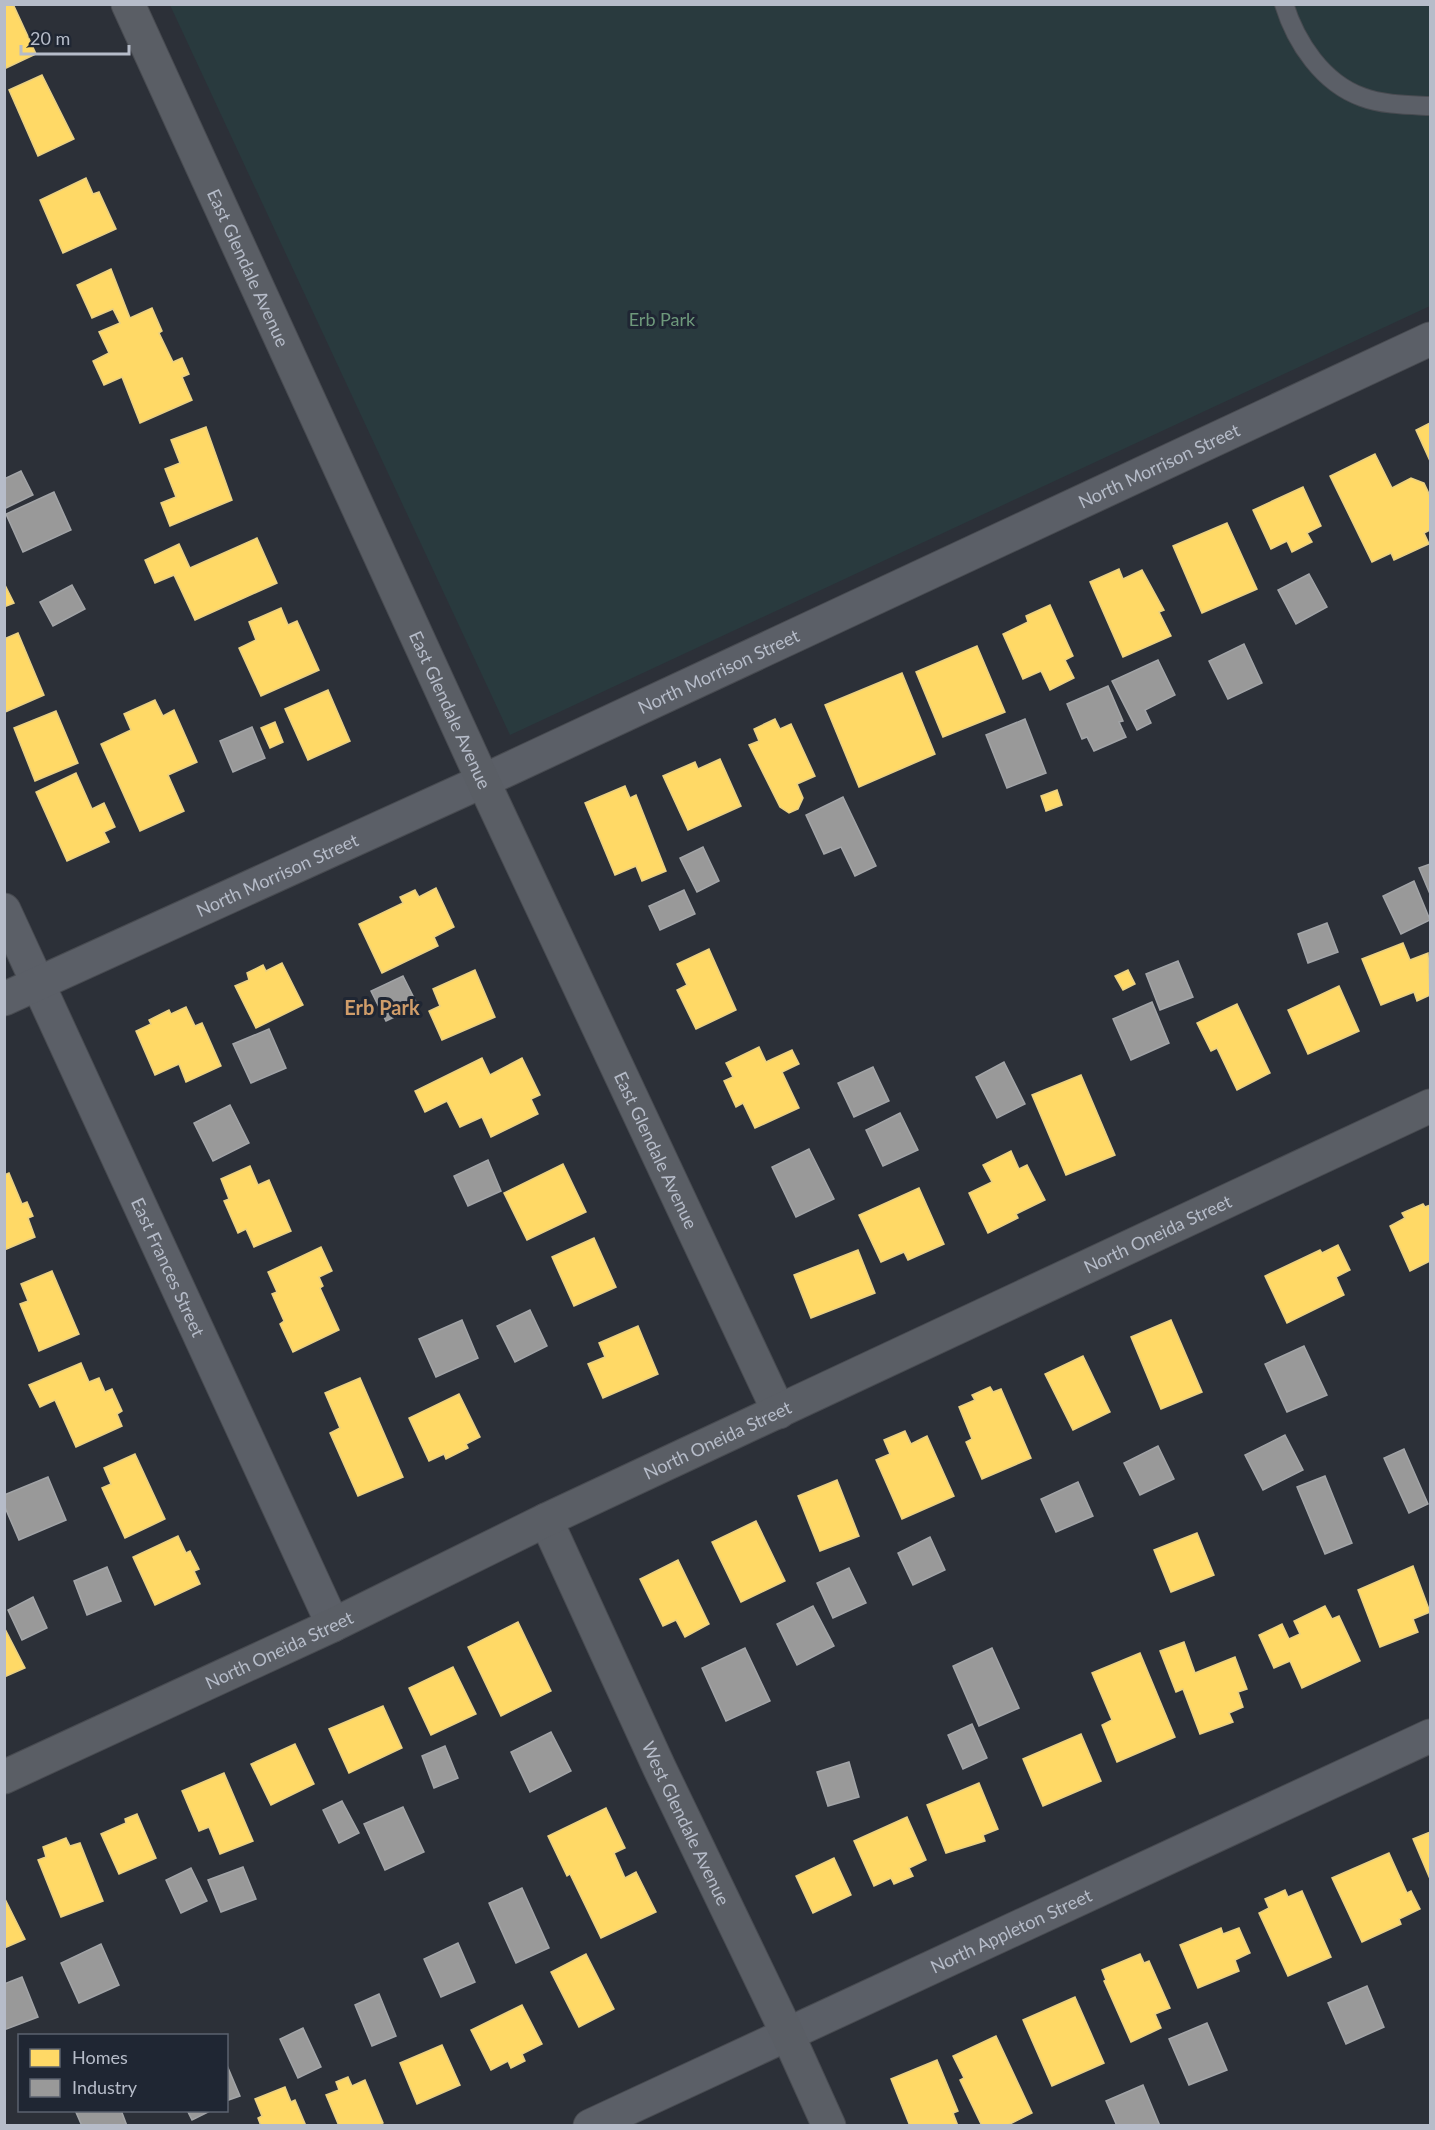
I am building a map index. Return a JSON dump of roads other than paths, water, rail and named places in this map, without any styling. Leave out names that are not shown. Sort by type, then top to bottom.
[{"type":"street","name":"East Glendale Avenue","points":[[128,4],[483,781],[779,1412]]},
{"type":"street","name":"North Morrison Street","points":[[4,999],[483,781],[1431,339]]},
{"type":"street","name":"East Frances Street","points":[[4,910],[333,1625]]},
{"type":"street","name":"North Oneida Street","points":[[4,1777],[333,1625],[546,1520],[1431,1106]]},
{"type":"street","name":"West Glendale Avenue","points":[[546,1520],[659,1767],[788,2033],[829,2126]]},
{"type":"street","name":"North Appleton Street","points":[[590,2126],[1431,1736]]},
{"type":"lane","points":[[1284,4],[1297,36],[1309,55],[1323,72],[1341,85],[1362,97],[1431,106]]},
{"type":"district","name":"Erb Park","points":[[382,1007]]}]
